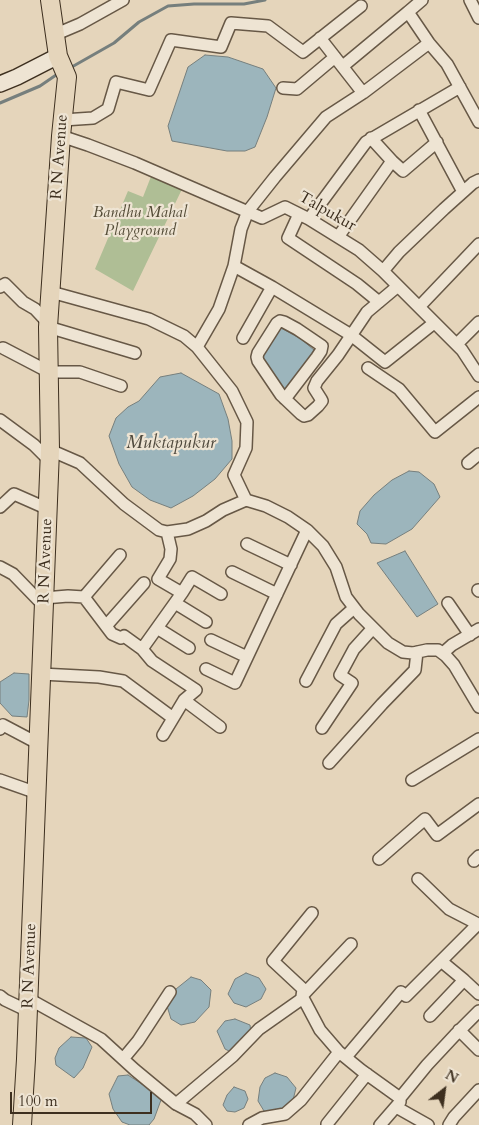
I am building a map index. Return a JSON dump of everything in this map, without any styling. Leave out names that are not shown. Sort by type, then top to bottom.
[{"type":"main road","name":"R N Avenue","points":[[22,1125],[50,456],[48,326],[62,128],[62,66],[54,36],[51,0]]},
{"type":"street","points":[[54,36],[123,0]]},
{"type":"street","points":[[343,66],[422,0]]},
{"type":"street","points":[[470,0],[479,18]]},
{"type":"street","points":[[62,128],[93,118],[108,109],[116,82],[149,90],[171,40],[221,47],[231,23],[268,26],[303,52],[361,6]]},
{"type":"street","points":[[408,12],[429,43],[447,64],[460,87],[475,106],[479,122]]},
{"type":"street","points":[[320,38],[363,93]]},
{"type":"street","points":[[197,346],[219,309],[234,266],[241,229],[248,212],[274,177],[326,117],[363,93],[429,43]]},
{"type":"street","points":[[283,88],[297,89],[335,57]]},
{"type":"street","points":[[0,84],[17,77],[62,66]]},
{"type":"street","points":[[379,302],[357,284],[288,238],[366,142],[460,87]]},
{"type":"street","points":[[419,110],[463,192]]},
{"type":"street","name":"Talpukur","points":[[62,128],[88,145],[262,218],[285,207],[304,216],[359,250],[383,271],[457,344],[479,376]]},
{"type":"street","points":[[371,138],[403,170],[437,142]]},
{"type":"street","points":[[338,237],[392,161]]},
{"type":"street","points":[[383,271],[399,252],[473,183],[479,180]]},
{"type":"street","points":[[419,307],[479,244]]},
{"type":"street","points":[[234,266],[351,335],[385,362],[434,323]]},
{"type":"street","points":[[0,287],[5,284],[23,302],[35,309],[48,326],[135,353]]},
{"type":"street","points":[[285,399],[317,357],[322,346],[298,328],[280,320],[277,323],[258,352],[258,361],[285,399],[304,416],[308,415],[322,401],[314,388],[315,384],[367,312],[398,286]]},
{"type":"street","points":[[243,338],[272,287]]},
{"type":"street","points":[[51,292],[149,319],[184,336],[197,346],[232,391],[248,422],[246,448],[234,475],[246,500]]},
{"type":"street","points":[[457,344],[479,322]]},
{"type":"street","points":[[3,348],[49,372],[80,372],[121,386]]},
{"type":"street","points":[[368,368],[398,389],[435,432],[479,397]]},
{"type":"street","points":[[0,420],[50,456],[80,463],[124,504],[159,530],[167,532],[197,525],[223,510],[246,500],[266,506],[288,517],[307,530],[323,546],[336,567],[346,597],[359,614],[388,643],[403,652],[438,650],[454,665],[479,707]]},
{"type":"street","points":[[468,464],[479,454]]},
{"type":"street","points":[[0,507],[14,494],[48,509]]},
{"type":"street","points":[[206,669],[235,683],[307,530]]},
{"type":"street","points":[[167,532],[170,559],[158,579],[182,593]]},
{"type":"street","points":[[247,544],[290,565]]},
{"type":"street","points":[[84,597],[120,555]]},
{"type":"street","points":[[0,567],[14,574],[44,602],[68,596],[84,597],[112,634],[121,638],[124,636],[142,648],[152,661],[196,690],[184,700],[163,735]]},
{"type":"street","points":[[232,572],[277,594]]},
{"type":"street","points":[[142,648],[192,577],[221,594]]},
{"type":"street","points":[[106,626],[144,583]]},
{"type":"street","points":[[175,603],[206,622]]},
{"type":"street","points":[[442,653],[474,632],[448,603]]},
{"type":"street","points":[[306,681],[336,624],[354,608]]},
{"type":"street","points":[[157,628],[189,648]]},
{"type":"street","points":[[322,728],[352,683],[340,675],[354,650],[373,628]]},
{"type":"street","points":[[211,640],[248,657]]},
{"type":"street","points":[[329,764],[382,704],[416,670],[417,652]]},
{"type":"street","points":[[41,674],[99,677],[123,681],[173,718]]},
{"type":"street","points":[[184,700],[220,727]]},
{"type":"street","points":[[0,729],[4,725],[39,744]]},
{"type":"street","points":[[412,780],[479,740]]},
{"type":"street","points":[[0,780],[37,793]]},
{"type":"street","points":[[378,859],[425,819],[437,835],[479,804]]},
{"type":"street","points":[[249,1125],[262,1118],[285,1114],[301,1100],[401,992],[406,996],[479,923],[449,909],[418,879]]},
{"type":"street","points":[[312,913],[273,961],[303,988],[302,997],[320,1030],[343,1054],[398,1103],[428,1125]]},
{"type":"street","points":[[176,1104],[233,1056],[260,1029],[302,997],[351,944]]},
{"type":"street","points":[[441,961],[479,994]]},
{"type":"street","points":[[430,1016],[464,980]]},
{"type":"street","points":[[123,1059],[138,1041],[170,992]]},
{"type":"street","points":[[0,996],[5,1000],[28,1005],[101,1039],[176,1104],[195,1114],[206,1125]]},
{"type":"street","points":[[380,1125],[427,1065],[479,1011]]},
{"type":"street","points":[[459,1030],[479,1050]]},
{"type":"street","points":[[327,1124],[367,1074]]},
{"type":"street","points":[[449,1125],[479,1090]]},
{"type":"green space","name":"Bandhu Mahal Playground","points":[[152,174],[183,187],[133,291],[95,269],[128,191],[143,197]]},
{"type":"water","points":[[205,55],[228,57],[263,69],[276,88],[255,147],[245,151],[227,151],[172,141],[168,126],[188,67]]},
{"type":"water","points":[[273,325],[301,339],[314,350],[308,364],[289,390],[279,390],[256,352]]},
{"type":"water","name":"Muktapukur","points":[[181,373],[219,394],[228,419],[232,441],[232,459],[215,479],[193,496],[171,508],[150,500],[132,487],[119,464],[109,436],[116,418],[128,407],[139,401],[160,377]]},
{"type":"water","points":[[409,471],[419,472],[434,484],[440,497],[412,529],[386,544],[371,543],[367,534],[357,524],[360,511],[374,495],[392,480]]},
{"type":"water","points":[[405,551],[438,604],[417,617],[377,563]]},
{"type":"water","points":[[14,673],[29,674],[27,717],[12,716],[0,703],[0,682]]},
{"type":"water","points":[[246,973],[259,978],[266,989],[261,999],[246,1007],[234,1003],[228,994],[235,979]]},
{"type":"water","points":[[191,977],[201,980],[211,990],[209,1007],[195,1022],[181,1025],[171,1019],[167,1006],[176,989]]},
{"type":"water","points":[[235,1019],[250,1025],[251,1033],[231,1052],[225,1049],[217,1031],[225,1021]]},
{"type":"water","points":[[71,1037],[86,1038],[92,1047],[83,1068],[74,1078],[56,1065],[55,1058],[59,1048]]},
{"type":"water","points":[[275,1073],[287,1077],[296,1088],[293,1100],[283,1110],[270,1113],[264,1111],[258,1101],[260,1087],[265,1078]]},
{"type":"water","points":[[128,1075],[148,1088],[161,1100],[154,1119],[149,1125],[130,1125],[122,1122],[113,1109],[109,1094],[118,1076]]},
{"type":"water","points":[[234,1087],[245,1091],[248,1099],[244,1108],[235,1112],[227,1111],[223,1105],[227,1095]]},
{"type":"waterway","points":[[70,68],[114,43],[139,22],[168,6],[244,4],[265,0]]},
{"type":"waterway","points":[[0,103],[40,86],[59,73]]}]
